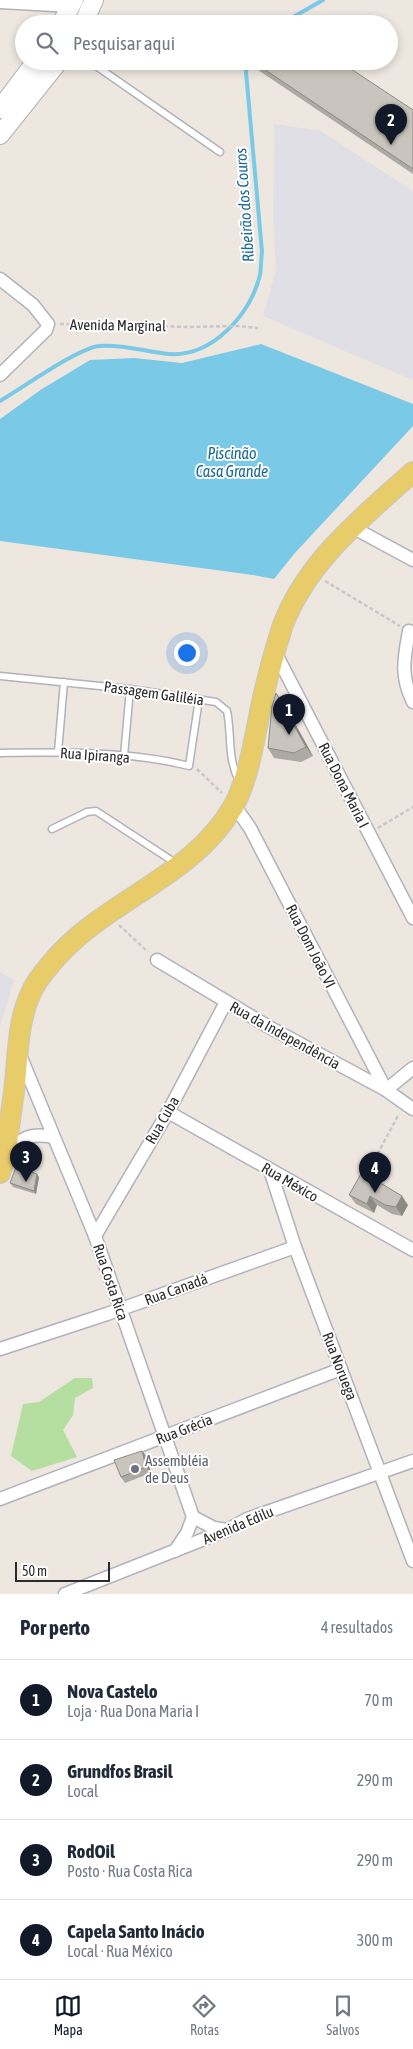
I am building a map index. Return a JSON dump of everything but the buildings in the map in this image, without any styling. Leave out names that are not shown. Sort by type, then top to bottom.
[{"type":"main road","points":[[86,15],[94,0]]},
{"type":"main road","points":[[66,15],[73,3]]},
{"type":"main road","points":[[0,109],[29,70]]},
{"type":"main road","points":[[0,135],[52,70]]},
{"type":"main road","points":[[2,1166],[23,1015],[31,992],[60,952],[81,932],[178,865],[212,836],[234,805],[242,786],[275,652],[284,624],[295,600],[315,570],[352,527],[413,472]]},
{"type":"street","points":[[0,2],[73,3]]},
{"type":"street","points":[[0,279],[33,305],[48,324]]},
{"type":"street","name":"Avenida Marginal","points":[[0,375],[46,330],[48,324]]},
{"type":"street","points":[[352,527],[413,560]]},
{"type":"street","points":[[409,631],[403,663],[413,702]]},
{"type":"street","name":"Rua Dona Maria I","points":[[275,652],[413,918]]},
{"type":"street","name":"Rua Dom João VI","points":[[234,805],[250,828],[386,1090]]},
{"type":"street","name":"Rua da Independência","points":[[157,960],[226,1002],[386,1090],[409,1106]]},
{"type":"street","name":"Rua Cuba","points":[[95,1236],[168,1112],[226,1002]]},
{"type":"street","name":"Rua Costa Rica","points":[[18,1050],[95,1236],[193,1517]]},
{"type":"street","points":[[386,1090],[413,1068]]},
{"type":"street","name":"Rua México","points":[[168,1112],[413,1250]]},
{"type":"street","points":[[2,1166],[18,1142],[39,1134],[53,1137]]},
{"type":"street","name":"Rua Noruega","points":[[270,1170],[295,1247],[381,1471],[413,1561]]},
{"type":"street","name":"Rua Canadá","points":[[0,1349],[121,1309],[295,1247]]},
{"type":"street","name":"Rua Grécia","points":[[0,1499],[341,1369]]},
{"type":"street","name":"Avenida Edilu","points":[[65,1594],[228,1530],[247,1519],[413,1461]]},
{"type":"street","points":[[175,1551],[187,1533],[193,1517],[214,1528],[228,1530]]},
{"type":"lane","points":[[102,70],[220,152]]},
{"type":"lane","name":"Passagem Galiléia","points":[[0,676],[130,689],[216,702],[227,711],[230,756],[233,768],[242,786]]},
{"type":"lane","points":[[58,752],[64,682]]},
{"type":"lane","points":[[124,756],[130,689]]},
{"type":"lane","points":[[189,766],[199,698]]},
{"type":"lane","name":"Rua Ipiranga","points":[[0,753],[58,752],[124,756],[167,761],[189,766]]},
{"type":"lane","points":[[52,829],[87,812],[96,811],[178,865]]},
{"type":"path","name":"Avenida Marginal","points":[[48,324],[187,327],[238,326],[258,328]]},
{"type":"path","points":[[319,578],[409,631]]},
{"type":"path","points":[[189,766],[206,776],[234,805]]},
{"type":"path","points":[[369,834],[413,807]]},
{"type":"path","points":[[114,920],[157,960]]},
{"type":"path","points":[[361,1183],[409,1106]]},
{"type":"shaded area","points":[[274,124],[321,131],[413,191],[413,380],[263,316],[276,270],[273,219]]},
{"type":"shaded area","points":[[0,972],[14,980],[0,1027]]},
{"type":"green space","points":[[75,1378],[92,1378],[93,1388],[75,1398],[73,1415],[63,1430],[77,1457],[32,1471],[11,1456],[23,1404],[39,1402]]},
{"type":"water","name":"Piscinão Casa Grande","points":[[261,344],[413,404],[413,426],[294,554],[274,579],[0,541],[0,419],[42,389],[90,360],[134,358],[182,363]]},
{"type":"waterway","name":"Ribeirão dos Couros","points":[[297,15],[323,0]]},
{"type":"waterway","name":"Ribeirão dos Couros","points":[[0,401],[50,369],[91,348],[117,346],[169,354],[185,353],[200,349],[227,331],[248,305],[260,275],[262,252],[247,70]]},
{"type":"place","name":"Grundfos Brasil","points":[[391,145]]},
{"type":"place","name":"Nova Castelo","points":[[289,735]]},
{"type":"place","name":"RodOil","points":[[26,1182]]},
{"type":"place","name":"Capela Santo Inácio","points":[[375,1193]]},
{"type":"place","name":"Assembléia de Deus","points":[[135,1469]]}]
